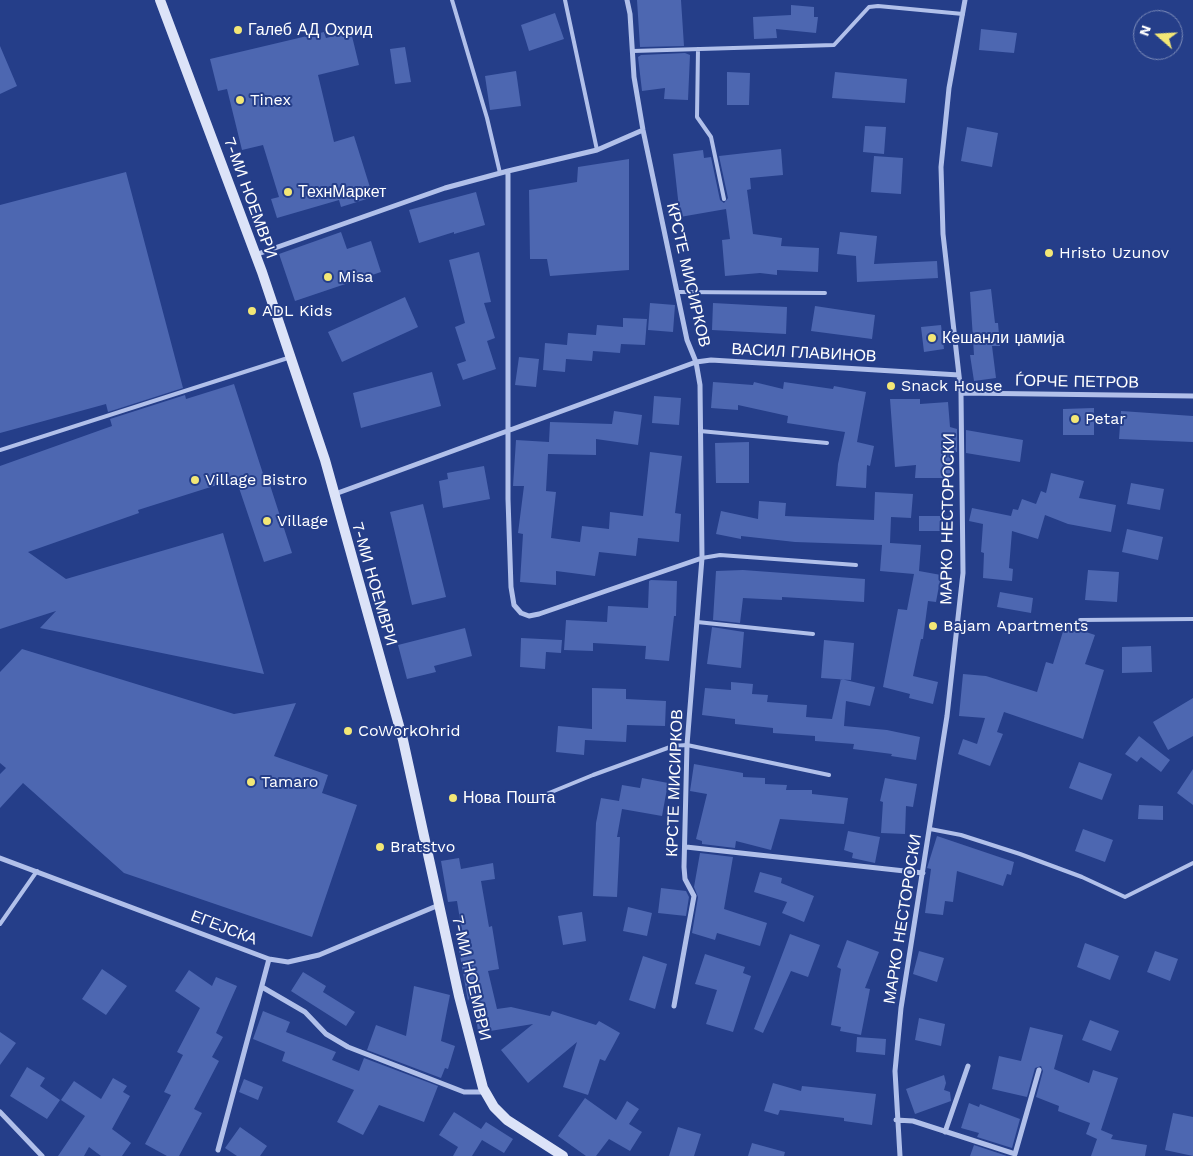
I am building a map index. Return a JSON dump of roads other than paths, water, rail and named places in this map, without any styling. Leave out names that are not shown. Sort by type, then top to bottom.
[{"type":"street","name":"7-МИ НОЕМВРИ","points":[[160,0],[291,357],[334,494],[403,740],[473,1056],[486,1092],[494,1107],[507,1120],[563,1156]]},
{"type":"street","name":"КРСТЕ МИСИРКОВ","points":[[627,0],[643,130],[687,340],[696,362],[700,385],[702,558],[687,745],[685,880],[694,896],[674,1006]]},
{"type":"street","name":"МАРКО НЕСТОРОСКИ","points":[[900,1156],[896,1120],[895,1072],[901,1008],[948,716],[963,572],[961,393],[943,234],[941,166],[950,88],[965,0]]},
{"type":"street","points":[[255,255],[445,188],[508,170],[598,150],[643,130]]},
{"type":"street","points":[[508,170],[508,498],[511,588],[514,605],[521,613],[529,616],[540,614],[702,558]]},
{"type":"street","name":"ВАСИЛ ГЛАВИНОВ","points":[[334,494],[696,362],[711,360],[959,375]]},
{"type":"street","name":"ЃОРЧЕ ПЕТРОВ","points":[[961,393],[1193,396]]},
{"type":"street","points":[[686,847],[923,873]]},
{"type":"street","name":"ЕГЕЈСКА","points":[[0,858],[269,959],[288,962],[319,955],[439,905]]},
{"type":"street","points":[[218,1150],[269,959]]},
{"type":"street","points":[[262,987],[305,1012],[326,1034],[348,1047],[464,1092],[486,1092]]},
{"type":"street","points":[[945,1132],[968,1066]]},
{"type":"street","points":[[896,1120],[913,1121],[1015,1154],[1040,1070]]},
{"type":"street","points":[[0,1112],[42,1156]]},
{"type":"lane","points":[[452,0],[487,118],[500,173]]},
{"type":"lane","points":[[565,0],[598,150]]},
{"type":"lane","points":[[633,52],[834,45],[869,7],[878,6],[962,14]]},
{"type":"lane","points":[[698,49],[697,117],[711,138],[724,199]]},
{"type":"lane","points":[[677,292],[825,293]]},
{"type":"lane","points":[[0,450],[291,357]]},
{"type":"lane","points":[[700,432],[827,443]]},
{"type":"lane","points":[[702,558],[720,555],[856,565]]},
{"type":"lane","points":[[1080,620],[1193,619]]},
{"type":"lane","points":[[697,622],[813,634]]},
{"type":"lane","points":[[527,802],[673,746],[687,745],[829,775]]},
{"type":"lane","points":[[930,829],[961,835],[1020,854],[1082,877],[1125,897],[1193,864]]},
{"type":"lane","points":[[0,924],[38,871]]},
{"type":"place","name":"Галеб АД Охрид","points":[[238,30]]},
{"type":"place","name":"Tinex","points":[[240,100]]},
{"type":"place","name":"ТехнМаркет","points":[[288,192]]},
{"type":"place","name":"Hristo Uzunov","points":[[1049,253]]},
{"type":"place","name":"Misa","points":[[328,277]]},
{"type":"place","name":"ADL Kids","points":[[252,311]]},
{"type":"place","name":"Кешанли џамија","points":[[932,338]]},
{"type":"place","name":"Snack House","points":[[891,386]]},
{"type":"place","name":"Petar","points":[[1075,419]]},
{"type":"place","name":"Village Bistro","points":[[195,480]]},
{"type":"place","name":"Village","points":[[267,521]]},
{"type":"place","name":"Bajam Apartments","points":[[933,626]]},
{"type":"place","name":"CoWorkOhrid","points":[[348,731]]},
{"type":"place","name":"Tamaro","points":[[251,782]]},
{"type":"place","name":"Нова Пошта","points":[[453,798]]},
{"type":"place","name":"Bratstvo","points":[[380,847]]}]
